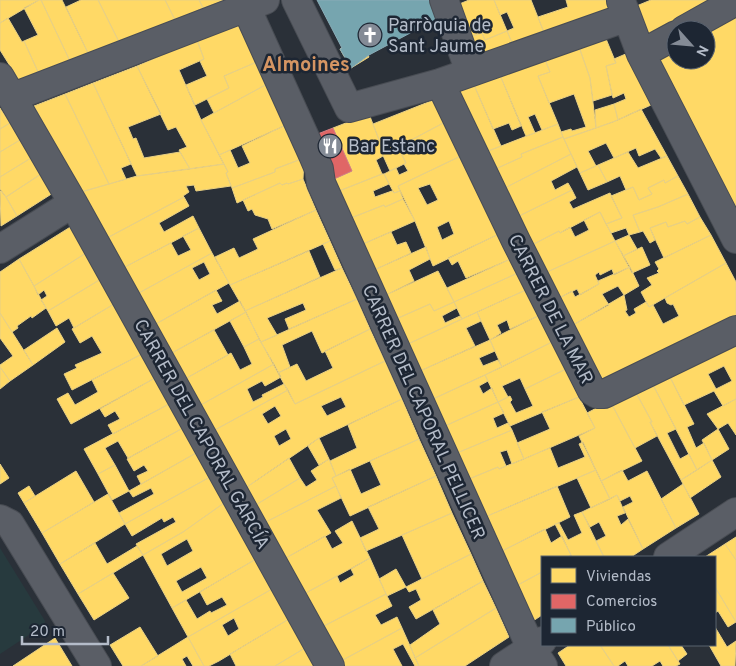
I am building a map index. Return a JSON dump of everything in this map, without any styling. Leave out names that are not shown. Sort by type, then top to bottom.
[{"type":"street","points":[[296,0],[349,108],[440,83],[624,9],[641,54],[736,238]]},
{"type":"street","points":[[444,0],[470,72]]},
{"type":"street","points":[[702,20],[736,1]]},
{"type":"street","points":[[6,87],[256,4]]},
{"type":"street","name":"CARRER DEL CAPORAL PELLICER","points":[[256,4],[319,169],[321,183],[539,652]]},
{"type":"street","points":[[641,54],[666,40]]},
{"type":"street","name":"CARRER DE LA MAR","points":[[440,83],[516,241],[592,391],[604,394],[736,330]]},
{"type":"street","name":"CARRER DEL CAPORAL GARCÍA","points":[[6,87],[73,203],[330,666]]},
{"type":"street","points":[[0,249],[73,203]]},
{"type":"street","points":[[670,556],[736,512]]},
{"type":"street","points":[[0,519],[10,524],[97,666]]},
{"type":"street","points":[[504,666],[539,652]]},
{"type":"green space","points":[[0,548],[45,621],[44,625],[0,654]]},
{"type":"building: Viviendas","points":[[0,0],[39,0],[0,23]]},
{"type":"building: Viviendas","points":[[41,0],[70,61],[39,74],[24,41],[38,35],[24,8]]},
{"type":"building: Viviendas","points":[[41,0],[62,0],[89,55],[70,61]]},
{"type":"building: Viviendas","points":[[81,0],[98,0],[119,42],[89,55],[66,7]]},
{"type":"building: Viviendas","points":[[98,0],[165,0],[175,20],[119,42]]},
{"type":"building: Viviendas","points":[[165,0],[199,0],[203,8],[175,20]]},
{"type":"building: Viviendas","points":[[199,0],[225,0],[203,8]]},
{"type":"building: Viviendas","points":[[469,0],[494,0],[507,31],[485,40],[482,33],[469,37],[457,5]]},
{"type":"building: Viviendas","points":[[494,0],[531,0],[545,35],[513,45],[507,31],[514,28],[507,12],[500,15]]},
{"type":"building: Viviendas","points":[[566,0],[612,0],[616,9],[545,35],[538,17],[568,7]]},
{"type":"building: Viviendas","points":[[651,0],[722,0],[680,20],[666,20],[666,27],[646,36],[634,7]]},
{"type":"building: Viviendas","points":[[736,14],[736,208],[655,57],[666,51],[666,70],[716,70],[716,25]]},
{"type":"building: Viviendas","points":[[8,18],[22,42],[24,41],[39,74],[20,82],[0,50],[0,23]]},
{"type":"building: Viviendas","points":[[243,24],[259,61],[224,76],[229,88],[195,105],[186,85],[207,76],[200,61],[204,59],[197,40]]},
{"type":"building: Viviendas","points":[[507,31],[513,45],[477,59],[469,37],[482,33],[485,40]]},
{"type":"building: Viviendas","points":[[604,34],[616,63],[606,66],[612,95],[593,101],[590,78],[578,44]]},
{"type":"building: Viviendas","points":[[359,38],[369,57],[351,68],[340,49]]},
{"type":"building: Viviendas","points":[[197,40],[204,59],[179,70],[201,120],[224,164],[190,169],[179,150],[187,147],[176,127],[168,130],[137,66]]},
{"type":"building: Viviendas","points":[[578,44],[590,78],[596,128],[564,139],[561,132],[586,127],[574,94],[549,103],[538,76],[550,72],[544,57]]},
{"type":"building: Viviendas","points":[[628,53],[651,105],[618,120],[614,104],[626,99],[624,93],[613,98],[606,66],[616,63],[614,59]]},
{"type":"building: Viviendas","points":[[544,57],[550,72],[538,76],[558,124],[542,130],[535,114],[528,117],[535,133],[526,136],[500,75]]},
{"type":"building: Viviendas","points":[[259,61],[269,83],[214,113],[207,99],[229,88],[224,76]]},
{"type":"building: Viviendas","points":[[137,66],[161,114],[128,127],[133,139],[136,138],[144,158],[180,152],[190,169],[137,176],[93,83]]},
{"type":"building: Viviendas","points":[[500,75],[521,126],[512,130],[509,123],[493,129],[474,85]]},
{"type":"building: Viviendas","points":[[93,83],[131,164],[121,168],[126,179],[109,184],[65,94]]},
{"type":"building: Viviendas","points":[[269,83],[288,124],[219,155],[201,120]]},
{"type":"building: Viviendas","points":[[474,85],[501,146],[483,153],[454,93]]},
{"type":"building: Viviendas","points":[[65,94],[109,184],[81,192],[34,106]]},
{"type":"building: Viviendas","points":[[436,99],[447,121],[398,147],[406,163],[390,171],[381,151],[383,150],[373,124]]},
{"type":"building: Viviendas","points":[[614,104],[618,120],[596,128],[595,110]]},
{"type":"building: Viviendas","points":[[0,108],[10,123],[0,129]]},
{"type":"building: Viviendas","points":[[641,109],[667,156],[661,158],[655,149],[639,156],[636,148],[614,158],[606,143],[588,151],[596,166],[580,173],[564,139],[613,122]]},
{"type":"building: Viviendas","points":[[369,114],[383,150],[381,151],[383,156],[376,160],[382,174],[339,191],[334,179],[352,171],[333,128]]},
{"type":"building: Viviendas","points":[[447,121],[463,155],[398,186],[400,191],[394,193],[384,174],[396,168],[399,175],[408,171],[398,147]]},
{"type":"building: Viviendas","points":[[10,123],[20,140],[0,152],[0,129]]},
{"type":"building: Viviendas","points":[[288,124],[304,158],[275,169],[275,172],[232,188],[226,173],[228,172],[219,155],[230,150],[238,168],[250,163],[242,146]]},
{"type":"building: Viviendas","points":[[558,124],[563,137],[521,154],[522,157],[491,171],[483,153]]},
{"type":"building: Viviendas","points":[[563,137],[571,154],[501,190],[491,171],[522,157],[521,154]]},
{"type":"building: Viviendas","points":[[20,140],[31,158],[0,177],[0,152]]},
{"type":"building: Viviendas","points":[[628,152],[638,168],[667,156],[678,176],[665,183],[664,180],[648,188],[652,194],[639,200],[633,187],[626,190],[620,176],[607,182],[598,165]]},
{"type":"building: Viviendas","points":[[571,154],[577,167],[551,181],[555,190],[568,183],[572,190],[515,218],[501,190]]},
{"type":"building: Viviendas","points":[[463,155],[501,233],[433,266],[415,221],[398,186]],"holes":[[[430,184],[438,200],[427,205],[418,188]],[[449,221],[454,234],[442,240],[437,227]]]},
{"type":"building: Viviendas","points":[[31,158],[41,174],[6,197],[0,189],[0,177]]},
{"type":"building: Viviendas","points":[[304,158],[303,179],[288,184],[282,185],[280,183],[237,203],[232,188],[275,172],[275,169]]},
{"type":"building: Viviendas","points":[[224,164],[231,186],[196,191],[194,185],[186,186],[189,192],[184,197],[107,238],[81,192],[137,176]]},
{"type":"building: Viviendas","points":[[598,165],[607,182],[588,190],[580,173]]},
{"type":"building: Viviendas","points":[[41,174],[53,193],[17,216],[6,197]]},
{"type":"building: Viviendas","points":[[384,174],[389,184],[373,191],[375,197],[392,191],[394,193],[400,191],[403,199],[351,218],[339,191]]},
{"type":"building: Viviendas","points":[[678,176],[688,194],[633,215],[640,232],[629,235],[626,228],[611,233],[606,224],[622,218],[611,196],[633,187],[639,200],[652,194],[648,188],[664,180],[665,183]]},
{"type":"building: Viviendas","points":[[303,179],[316,210],[272,229],[268,219],[255,215],[252,209],[248,211],[243,200],[280,183],[282,185],[288,184]]},
{"type":"building: Viviendas","points":[[572,190],[576,198],[569,202],[573,209],[610,193],[622,218],[606,224],[600,212],[530,246],[515,218]]},
{"type":"building: Viviendas","points":[[0,191],[6,197],[17,216],[1,226]]},
{"type":"building: Viviendas","points":[[688,194],[700,217],[687,224],[685,221],[668,227],[666,222],[650,228],[655,240],[650,243],[643,231],[640,232],[633,215]]},
{"type":"building: Viviendas","points":[[184,197],[189,206],[159,223],[164,232],[193,216],[199,228],[123,268],[107,238]]},
{"type":"building: Viviendas","points":[[403,199],[415,221],[363,244],[351,218]]},
{"type":"building: Viviendas","points":[[316,210],[330,241],[230,285],[215,257],[234,248],[239,258],[258,249],[253,239]]},
{"type":"building: Viviendas","points":[[600,212],[615,241],[545,273],[530,246],[570,227],[575,237],[589,230],[584,220]]},
{"type":"building: Viviendas","points":[[700,217],[711,235],[664,258],[650,228],[666,222],[668,227],[685,221],[687,224]]},
{"type":"building: Viviendas","points":[[72,226],[86,253],[34,286],[19,259]]},
{"type":"building: Viviendas","points":[[199,228],[212,253],[137,294],[123,268],[171,243],[178,256],[191,250],[183,236]]},
{"type":"building: Viviendas","points":[[391,232],[397,245],[406,242],[411,253],[374,270],[363,244]]},
{"type":"building: Viviendas","points":[[501,233],[513,258],[466,278],[458,261],[452,265],[448,258]]},
{"type":"building: Viviendas","points":[[629,235],[637,249],[623,256],[615,241]]},
{"type":"building: Viviendas","points":[[711,235],[726,263],[649,307],[641,292],[652,285],[647,278],[659,273],[655,262]]},
{"type":"building: Viviendas","points":[[330,241],[342,268],[335,270],[323,244]]},
{"type":"building: Viviendas","points":[[615,241],[630,267],[614,275],[612,269],[600,275],[599,272],[595,275],[599,284],[580,295],[577,289],[559,298],[545,273]]},
{"type":"building: Viviendas","points":[[426,247],[430,259],[409,270],[414,281],[386,295],[374,270]]},
{"type":"building: Viviendas","points":[[642,247],[650,265],[632,273],[623,256]]},
{"type":"building: Viviendas","points":[[309,251],[320,277],[245,311],[230,285]]},
{"type":"building: Viviendas","points":[[86,253],[101,279],[48,311],[41,300],[47,296],[44,290],[38,295],[34,286]]},
{"type":"building: Viviendas","points":[[212,253],[229,283],[154,325],[137,294]],"holes":[[[204,262],[210,274],[199,280],[192,268]]]},
{"type":"building: Viviendas","points":[[513,258],[520,272],[454,302],[447,288]]},
{"type":"building: Viviendas","points":[[19,259],[46,308],[32,318],[31,316],[12,332],[0,313],[0,272]]},
{"type":"building: Viviendas","points":[[726,263],[736,282],[736,319],[605,384],[573,325],[624,295],[627,310],[625,311],[629,317],[636,313],[634,309],[646,302],[649,307],[653,305],[663,324],[679,316],[673,304],[667,303],[665,298]]},
{"type":"building: Viviendas","points":[[630,267],[639,286],[624,295],[618,286],[602,294],[609,305],[573,325],[559,298],[572,291],[575,297],[599,284],[598,281]]},
{"type":"building: Viviendas","points":[[342,268],[357,299],[289,329],[285,319],[306,310],[303,303],[267,318],[277,335],[261,342],[245,311]]},
{"type":"building: Viviendas","points":[[438,271],[454,302],[434,311],[430,304],[396,319],[386,295]]},
{"type":"building: Viviendas","points":[[520,272],[528,289],[462,319],[454,302]]},
{"type":"building: Viviendas","points":[[101,279],[114,304],[74,328],[69,318],[56,326],[48,311]]},
{"type":"building: Viviendas","points":[[528,289],[540,315],[510,329],[507,320],[497,325],[501,333],[490,340],[477,312]]},
{"type":"building: Viviendas","points":[[216,290],[222,301],[212,305],[217,314],[240,301],[246,312],[170,354],[154,325]]},
{"type":"building: Viviendas","points":[[357,299],[370,329],[322,353],[312,331],[282,345],[290,367],[278,373],[261,342]]},
{"type":"building: Viviendas","points":[[454,302],[457,308],[442,316],[445,323],[460,316],[462,319],[408,344],[396,319],[430,304],[434,311]]},
{"type":"building: Viviendas","points":[[114,304],[142,354],[72,390],[64,374],[77,368],[75,365],[102,353],[92,336],[80,343],[72,329]]},
{"type":"building: Viviendas","points":[[246,312],[259,339],[244,347],[230,321]]},
{"type":"building: Viviendas","points":[[477,312],[481,321],[466,328],[475,346],[420,371],[408,344]]},
{"type":"building: Viviendas","points":[[0,313],[33,365],[10,381],[0,367],[0,365],[13,356],[0,338]]},
{"type":"building: Viviendas","points":[[540,315],[552,342],[502,367],[490,340]]},
{"type":"building: Viviendas","points":[[57,328],[65,342],[33,365],[24,350]]},
{"type":"building: Viviendas","points":[[370,329],[385,361],[295,404],[278,373],[297,364],[306,381],[333,368],[325,351]]},
{"type":"building: Viviendas","points":[[214,330],[228,355],[185,379],[170,354]]},
{"type":"building: Viviendas","points":[[259,339],[274,364],[199,406],[185,379],[231,353],[240,370],[252,364],[244,347]]},
{"type":"building: Viviendas","points":[[736,339],[736,399],[723,406],[714,391],[684,405],[668,373]],"holes":[[[724,366],[732,381],[716,389],[708,374]]]},
{"type":"building: Viviendas","points":[[490,340],[495,351],[479,358],[483,366],[498,360],[502,367],[433,399],[420,371]]},
{"type":"building: Viviendas","points":[[552,342],[566,369],[525,389],[520,378],[502,386],[508,397],[498,402],[485,375]]},
{"type":"building: Viviendas","points":[[142,354],[155,378],[71,424],[57,399],[68,393],[75,405],[98,392],[92,380]]},
{"type":"building: Viviendas","points":[[385,361],[402,399],[319,438],[244,489],[213,431],[288,390],[295,404]],"holes":[[[341,397],[346,407],[327,416],[321,406]],[[275,406],[281,416],[268,424],[262,414]],[[286,429],[291,439],[279,446],[274,436]]]},
{"type":"building: Viviendas","points":[[274,364],[281,377],[265,386],[262,381],[247,389],[253,402],[263,397],[262,395],[284,384],[288,390],[213,431],[199,406]]},
{"type":"building: Viviendas","points":[[0,367],[10,381],[0,389]]},
{"type":"building: Viviendas","points":[[566,369],[579,397],[510,426],[498,402],[510,396],[512,400],[510,402],[516,413],[533,406],[525,389]]},
{"type":"building: Viviendas","points":[[668,373],[694,424],[687,427],[696,448],[704,443],[712,460],[697,470],[651,381]]},
{"type":"building: Viviendas","points":[[485,375],[488,381],[479,386],[483,394],[492,388],[498,402],[445,426],[433,399]]},
{"type":"building: Viviendas","points":[[155,378],[169,404],[113,434],[108,425],[120,419],[115,411],[105,417],[100,409]]},
{"type":"building: Viviendas","points":[[651,381],[676,429],[667,433],[680,459],[689,454],[697,470],[681,480],[634,389]]},
{"type":"building: Viviendas","points":[[634,389],[652,422],[650,422],[657,436],[635,448],[610,401]]},
{"type":"building: Viviendas","points":[[579,397],[595,428],[524,459],[517,443],[550,429],[542,412]]},
{"type":"building: Viviendas","points":[[402,399],[419,439],[336,476],[330,461],[357,448],[348,425]]},
{"type":"building: Viviendas","points":[[736,399],[736,435],[728,423],[718,429],[707,414]]},
{"type":"building: Viviendas","points":[[610,401],[642,461],[601,481],[579,436],[595,428],[587,413]]},
{"type":"building: Viviendas","points":[[498,402],[504,413],[493,418],[497,428],[508,423],[512,430],[457,453],[445,426]]},
{"type":"building: Viviendas","points":[[169,404],[183,428],[128,458],[118,441],[105,448],[115,465],[98,474],[84,449]]},
{"type":"building: Viviendas","points":[[183,428],[196,453],[141,484],[137,476],[148,471],[144,465],[134,471],[127,459]]},
{"type":"building: Viviendas","points":[[718,429],[729,449],[712,460],[702,440]]},
{"type":"building: Viviendas","points":[[512,430],[524,459],[512,464],[507,450],[500,452],[506,466],[499,469],[498,467],[469,479],[457,453]]},
{"type":"building: Viviendas","points":[[319,438],[329,459],[319,465],[308,446]]},
{"type":"building: Viviendas","points":[[419,439],[436,476],[350,516],[332,478],[350,469],[361,494],[381,485],[370,461]]},
{"type":"building: Viviendas","points":[[583,442],[596,470],[485,517],[469,479],[550,448],[558,468],[585,457],[579,444]]},
{"type":"building: Viviendas","points":[[196,453],[210,477],[125,524],[119,513],[154,494],[151,488],[133,497],[129,491]]},
{"type":"building: Viviendas","points":[[289,458],[300,478],[254,506],[244,489]]},
{"type":"building: Viviendas","points":[[329,459],[336,476],[332,478],[336,486],[264,523],[254,506],[300,478],[306,487],[317,480],[311,471]]},
{"type":"building: Viviendas","points":[[712,460],[721,477],[690,498],[681,480]]},
{"type":"building: Viviendas","points":[[0,464],[9,478],[0,484]]},
{"type":"building: Viviendas","points":[[115,465],[129,491],[112,500],[98,474]]},
{"type":"building: Viviendas","points":[[596,470],[610,499],[591,508],[577,478]]},
{"type":"building: Viviendas","points":[[622,470],[628,481],[647,471],[676,528],[643,549],[623,507],[633,502],[630,496],[620,501],[617,495],[610,499],[601,481]]},
{"type":"building: Viviendas","points":[[76,471],[94,502],[42,533],[24,503]]},
{"type":"building: Viviendas","points":[[436,476],[452,513],[366,551],[360,538],[379,529],[368,507]]},
{"type":"building: Viviendas","points":[[210,477],[224,503],[183,532],[143,555],[136,544],[176,522],[173,517],[164,522],[162,518],[132,536],[125,524]]},
{"type":"building: Viviendas","points":[[683,484],[699,514],[676,528],[661,499]]},
{"type":"building: Viviendas","points":[[29,486],[35,496],[24,503],[18,493]]},
{"type":"building: Viviendas","points":[[336,486],[341,498],[317,510],[331,533],[284,559],[264,523]]},
{"type":"building: Viviendas","points":[[557,486],[570,517],[502,551],[485,517]]},
{"type":"building: Viviendas","points":[[108,494],[125,524],[60,564],[42,533]]},
{"type":"building: Viviendas","points":[[617,495],[625,513],[617,516],[621,525],[628,519],[643,549],[632,556],[604,556],[596,541],[606,536],[599,522],[590,527],[582,512]]},
{"type":"building: Viviendas","points":[[224,503],[256,559],[172,608],[143,555],[183,532]],"holes":[[[187,539],[193,551],[167,566],[161,554]],[[201,567],[207,578],[182,592],[176,581]]]},
{"type":"building: Viviendas","points":[[582,512],[604,556],[571,556],[555,524],[559,523],[568,540],[582,533],[574,515]]},
{"type":"building: Viviendas","points":[[452,513],[471,554],[422,579],[402,535]]},
{"type":"building: Viviendas","points":[[352,521],[370,558],[304,594],[284,559],[325,536],[332,549],[343,543],[335,531]]},
{"type":"building: Viviendas","points":[[545,529],[551,543],[562,536],[571,555],[541,556],[541,573],[516,586],[502,551]]},
{"type":"building: Viviendas","points":[[736,537],[736,560],[725,544]]},
{"type":"building: Viviendas","points":[[95,543],[107,564],[137,546],[143,555],[78,594],[60,564]]},
{"type":"building: Viviendas","points":[[725,544],[736,560],[736,622],[716,589],[716,556],[707,556]]},
{"type":"building: Viviendas","points":[[471,554],[483,581],[416,619],[409,607],[421,600],[416,589],[409,592],[406,587]]},
{"type":"building: Viviendas","points":[[370,558],[386,594],[322,627],[304,594],[337,576],[340,583],[354,575],[351,569]]},
{"type":"building: Viviendas","points":[[256,559],[272,589],[188,637],[172,608],[186,600],[197,619],[210,611],[211,613],[227,605],[222,597],[207,605],[200,592]]},
{"type":"building: Viviendas","points":[[396,569],[406,587],[387,596],[379,579]]},
{"type":"building: Viviendas","points":[[113,573],[129,598],[94,620],[78,594]]},
{"type":"building: Viviendas","points":[[541,573],[541,616],[533,621],[516,586]]},
{"type":"building: Viviendas","points":[[483,581],[496,608],[415,658],[410,645],[440,624],[433,610]]},
{"type":"building: Viviendas","points":[[272,589],[289,619],[209,666],[204,666],[188,637]],"holes":[[[234,618],[239,629],[228,636],[222,625]]]},
{"type":"building: Viviendas","points":[[716,589],[736,622],[728,627],[718,611],[716,612]]},
{"type":"building: Viviendas","points":[[386,594],[392,606],[375,615],[381,625],[397,617],[402,628],[341,661],[322,627]]},
{"type":"building: Viviendas","points":[[496,608],[509,637],[465,666],[419,666],[415,658]]},
{"type":"building: Viviendas","points":[[289,619],[305,648],[275,666],[236,666],[230,654]]},
{"type":"building: Viviendas","points":[[140,627],[158,656],[141,666],[123,666],[110,645]]},
{"type":"building: Viviendas","points":[[402,628],[419,666],[415,666],[403,644],[393,649],[402,666],[343,666],[341,661]]},
{"type":"building: Viviendas","points":[[716,629],[727,647],[736,641],[735,666],[721,666],[710,646],[716,646]]},
{"type":"building: Viviendas","points":[[188,637],[204,666],[193,666],[187,656],[182,659],[186,666],[141,666]]},
{"type":"building: Viviendas","points":[[55,638],[72,666],[13,666]]},
{"type":"building: Viviendas","points":[[568,646],[601,646],[614,666],[566,666],[558,653]]},
{"type":"building: Viviendas","points":[[601,646],[669,646],[680,664],[676,666],[663,666],[660,661],[652,666],[628,666],[625,661],[618,666],[614,666]]},
{"type":"building: Viviendas","points":[[669,646],[682,646],[687,654],[678,661]]},
{"type":"building: Viviendas","points":[[305,648],[315,666],[275,666]]},
{"type":"building: Comercios","points":[[333,128],[352,171],[334,179],[315,135]]},
{"type":"building: Público","name":"Parròquia de Sant Jaume","points":[[317,0],[431,0],[440,17],[369,55],[351,68]]},
{"type":"place","name":"Parròquia de Sant Jaume","points":[[370,35]]},
{"type":"place","name":"Bar Estanc","points":[[330,146]]},
{"type":"district","name":"Almoines","points":[[306,64]]}]
